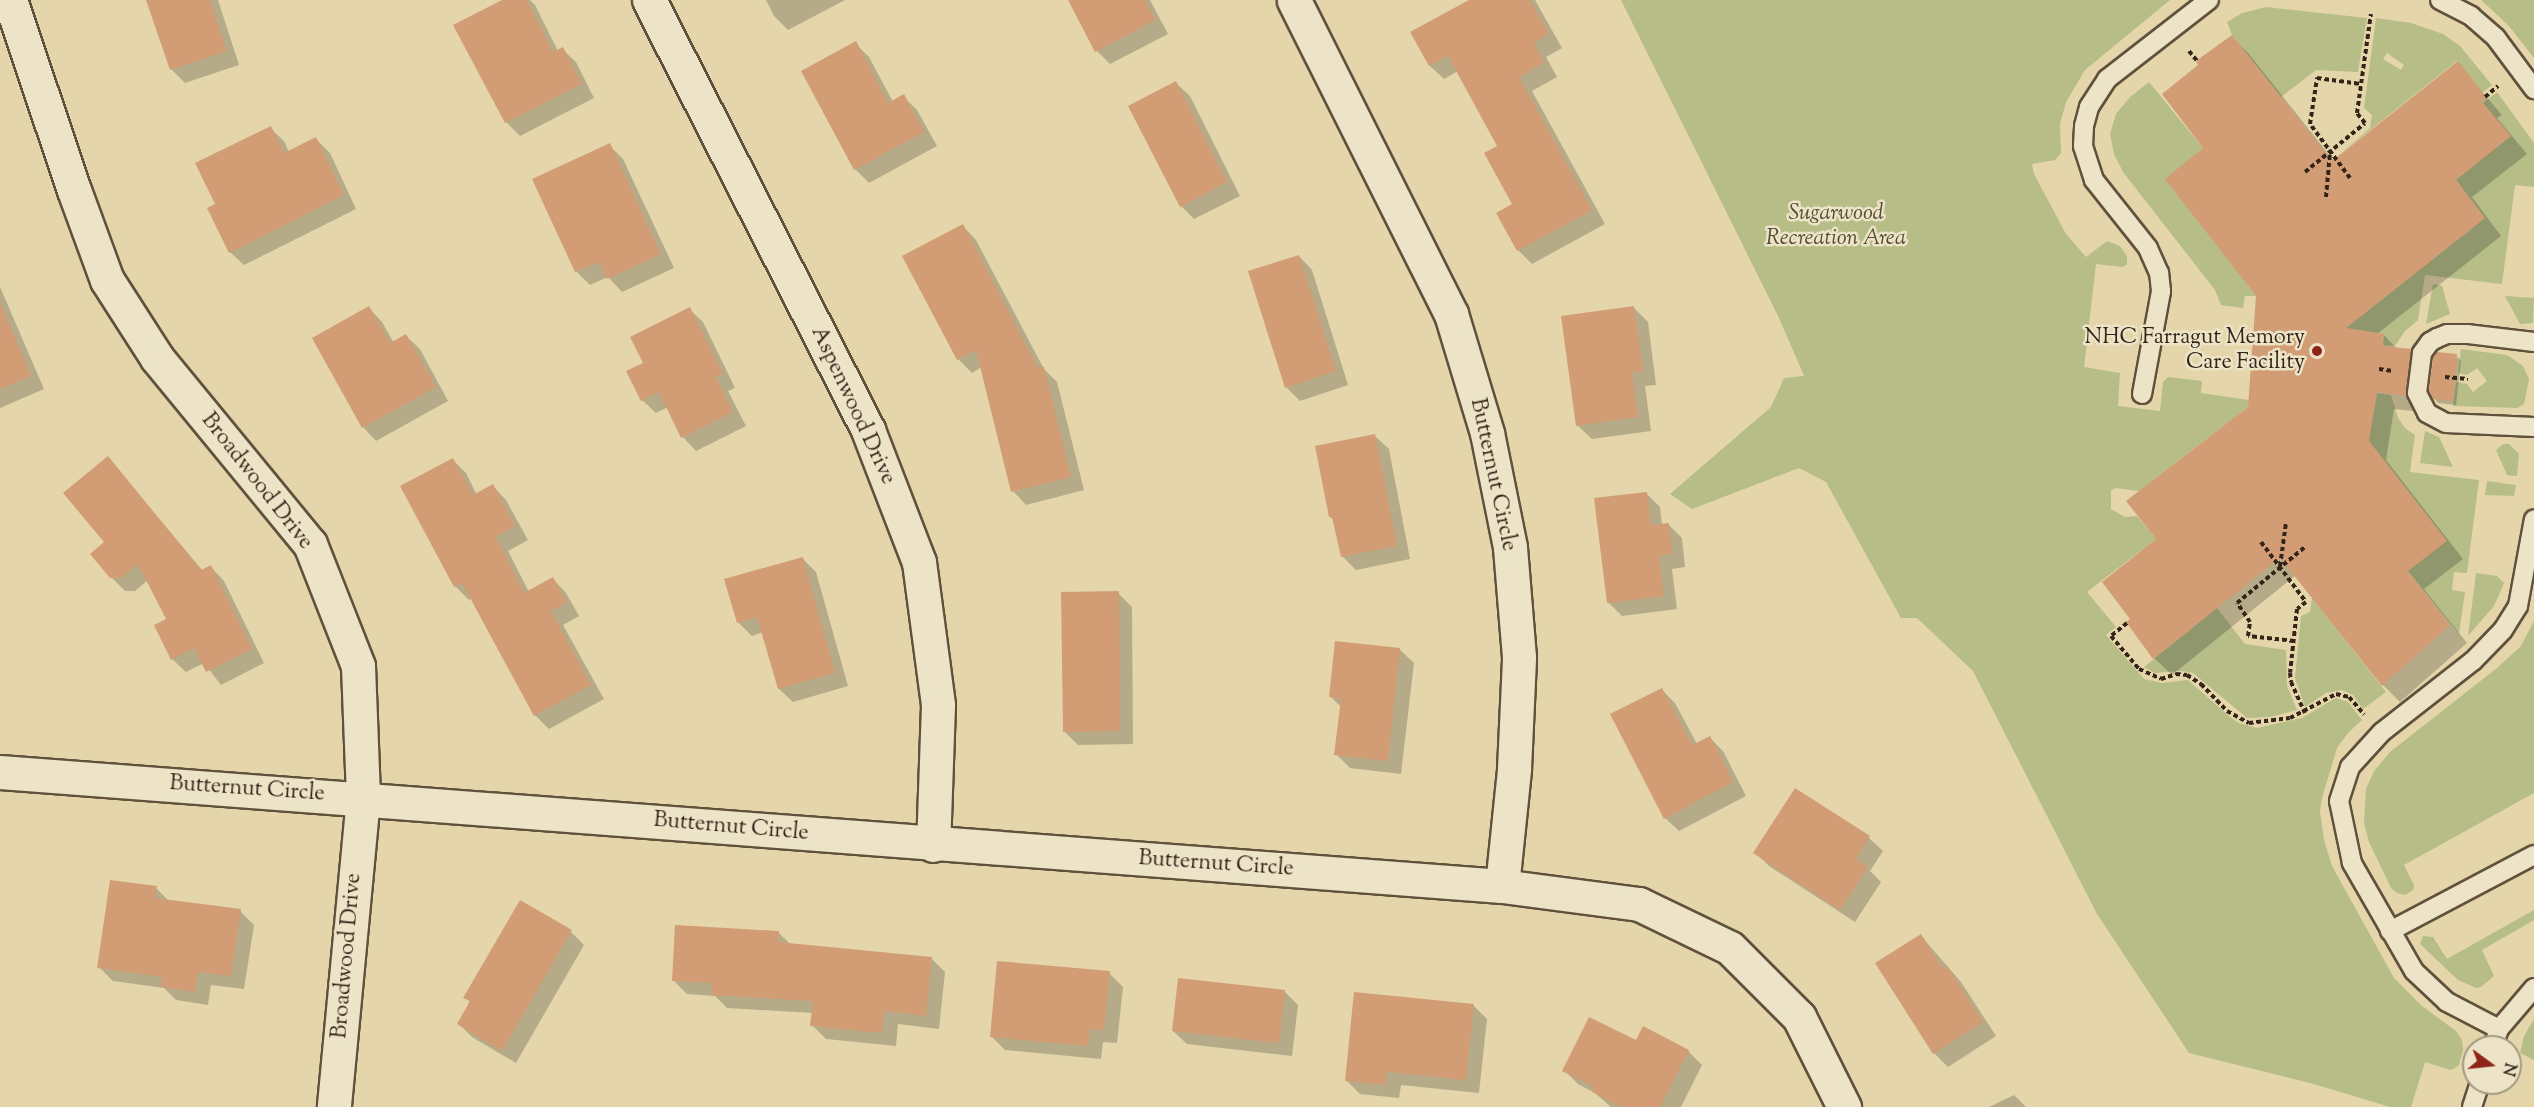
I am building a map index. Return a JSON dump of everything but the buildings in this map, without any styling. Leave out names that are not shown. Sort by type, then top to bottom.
[{"type":"street","name":"Broadwood Drive","points":[[10,0],[74,190],[108,280],[157,358],[310,544],[358,666],[363,798],[334,1107]]},
{"type":"street","name":"Aspenwood Drive","points":[[649,0],[868,430],[919,562],[938,705],[933,845]]},
{"type":"street","name":"Butternut Circle","points":[[0,772],[363,798],[933,845],[1502,886],[1514,769],[1519,657],[1510,547],[1487,433],[1451,314],[1294,0]]},
{"type":"street","points":[[1502,886],[1639,904],[1730,948],[1799,1017],[1844,1107]]},
{"type":"lane","points":[[2142,394],[2161,291],[2159,273],[2148,248],[2094,180],[2083,146],[2084,126],[2089,107],[2107,79],[2209,0]]},
{"type":"lane","points":[[2440,0],[2471,16],[2496,38],[2534,89]]},
{"type":"lane","points":[[2534,342],[2468,334],[2446,334],[2430,342],[2422,353],[2417,393],[2427,413],[2445,423],[2534,427]]},
{"type":"lane","points":[[2499,1029],[2447,1002],[2414,971],[2352,862],[2339,801],[2350,767],[2382,732],[2473,661],[2503,630],[2518,606],[2534,519]]},
{"type":"lane","points":[[2390,930],[2534,855]]},
{"type":"lane","points":[[2497,1035],[2499,1029],[2534,988]]},
{"type":"path","points":[[2305,172],[2365,123],[2357,114],[2371,14]]},
{"type":"path","points":[[2186,48],[2197,61]]},
{"type":"path","points":[[2350,178],[2310,124],[2317,78],[2361,84]]},
{"type":"path","points":[[2485,97],[2498,86]]},
{"type":"path","points":[[2326,197],[2330,152]]},
{"type":"path","points":[[2280,567],[2286,523]]},
{"type":"path","points":[[2261,542],[2306,602],[2297,609],[2291,682],[2304,712]]},
{"type":"path","points":[[2294,641],[2248,636],[2250,622],[2237,603],[2305,547]]},
{"type":"path","points":[[2127,623],[2111,636],[2132,663],[2145,674],[2161,679],[2176,674],[2187,675],[2201,684],[2227,711],[2249,723],[2290,718],[2336,694],[2349,698],[2364,715]]},
{"type":"green space","name":"Sugarwood Recreation Area","points":[[1621,0],[2170,0],[2085,70],[2066,102],[2060,124],[2061,153],[2055,160],[2032,164],[2034,174],[2066,234],[2086,257],[2107,241],[2120,246],[2127,256],[2127,264],[2123,267],[2096,264],[2084,367],[2120,373],[2118,406],[2160,411],[2163,382],[2168,377],[2202,381],[2201,393],[2249,400],[2248,407],[2139,491],[2115,488],[2111,491],[2111,509],[2125,517],[2137,516],[2156,539],[2087,592],[2116,627],[2106,635],[2144,679],[2162,683],[2188,680],[2230,717],[2239,723],[2257,728],[2302,718],[2336,698],[2348,702],[2362,720],[2337,748],[2322,798],[2320,811],[2324,840],[2332,866],[2394,978],[2422,1006],[2456,1031],[2462,1040],[2462,1054],[2459,1065],[2455,1068],[2451,1070],[2425,1062],[2411,1107],[2390,1107],[2314,1084],[2189,1053],[2097,914],[1973,671],[1917,618],[1901,618],[1826,482],[1799,468],[1692,509],[1670,494],[1771,407],[1784,378],[1804,376],[1780,320]]},
{"type":"green space","points":[[2481,0],[2534,0],[2534,58],[2509,26]]},
{"type":"green space","points":[[2266,7],[2367,18],[2358,72],[2316,70],[2280,98],[2232,35],[2227,22],[2242,13]]},
{"type":"green space","points":[[2376,18],[2411,23],[2443,34],[2460,46],[2492,85],[2482,93],[2457,61],[2341,153],[2370,128],[2372,115],[2364,108]],"holes":[[[2387,53],[2404,65],[2401,70],[2383,59]]]},
{"type":"green space","points":[[2149,82],[2203,148],[2166,179],[2256,296],[2245,296],[2243,308],[2221,305],[2215,290],[2123,172],[2114,154],[2110,134],[2116,114],[2130,97]]},
{"type":"green space","points":[[2497,92],[2534,143],[2534,187],[2515,185],[2502,284],[2425,275],[2418,320],[2405,331],[2395,346],[2383,345],[2384,334],[2346,328],[2485,218],[2455,179],[2510,136],[2483,103]]},
{"type":"green space","points":[[2433,284],[2442,286],[2450,314],[2426,324]]},
{"type":"green space","points":[[2505,296],[2534,298],[2533,323],[2520,324]]},
{"type":"green space","points":[[2461,349],[2507,355],[2523,366],[2529,379],[2524,404],[2517,408],[2453,406],[2456,382],[2467,384],[2473,392],[2487,381],[2477,368],[2467,375],[2458,373]]},
{"type":"green space","points":[[2377,393],[2391,395],[2398,418],[2405,428],[2415,435],[2410,472],[2479,480],[2467,573],[2454,572],[2452,590],[2465,592],[2459,634],[2408,571],[2446,540],[2337,400],[2375,405]]},
{"type":"green space","points":[[2425,431],[2439,437],[2453,467],[2420,463]]},
{"type":"green space","points":[[2503,444],[2509,444],[2519,454],[2517,476],[2507,475],[2496,450]]},
{"type":"green space","points":[[2487,481],[2516,485],[2514,496],[2485,495]]},
{"type":"green space","points":[[2476,573],[2497,576],[2504,583],[2494,606],[2468,636]]},
{"type":"green space","points":[[2312,598],[2386,692],[2363,709],[2353,695],[2342,690],[2326,693],[2305,707],[2295,678],[2301,616],[2310,612]]},
{"type":"green space","points":[[2217,608],[2245,644],[2286,650],[2287,686],[2297,710],[2270,717],[2247,718],[2193,673],[2180,671],[2155,673],[2144,667]]},
{"type":"green space","points":[[2534,621],[2534,793],[2404,865],[2414,885],[2413,890],[2405,895],[2397,893],[2391,888],[2369,842],[2364,823],[2366,789],[2374,771],[2390,752],[2497,668],[2521,646]]},
{"type":"green space","points":[[2534,910],[2534,920],[2482,950],[2494,976],[2481,987],[2476,988],[2458,980],[2420,944],[2423,936],[2433,937],[2447,959]]},
{"type":"green space","points":[[2534,1019],[2534,1060],[2522,1054],[2524,1036]]},
{"type":"place","name":"NHC Farragut Memory Care Facility","points":[[2317,351]]}]
